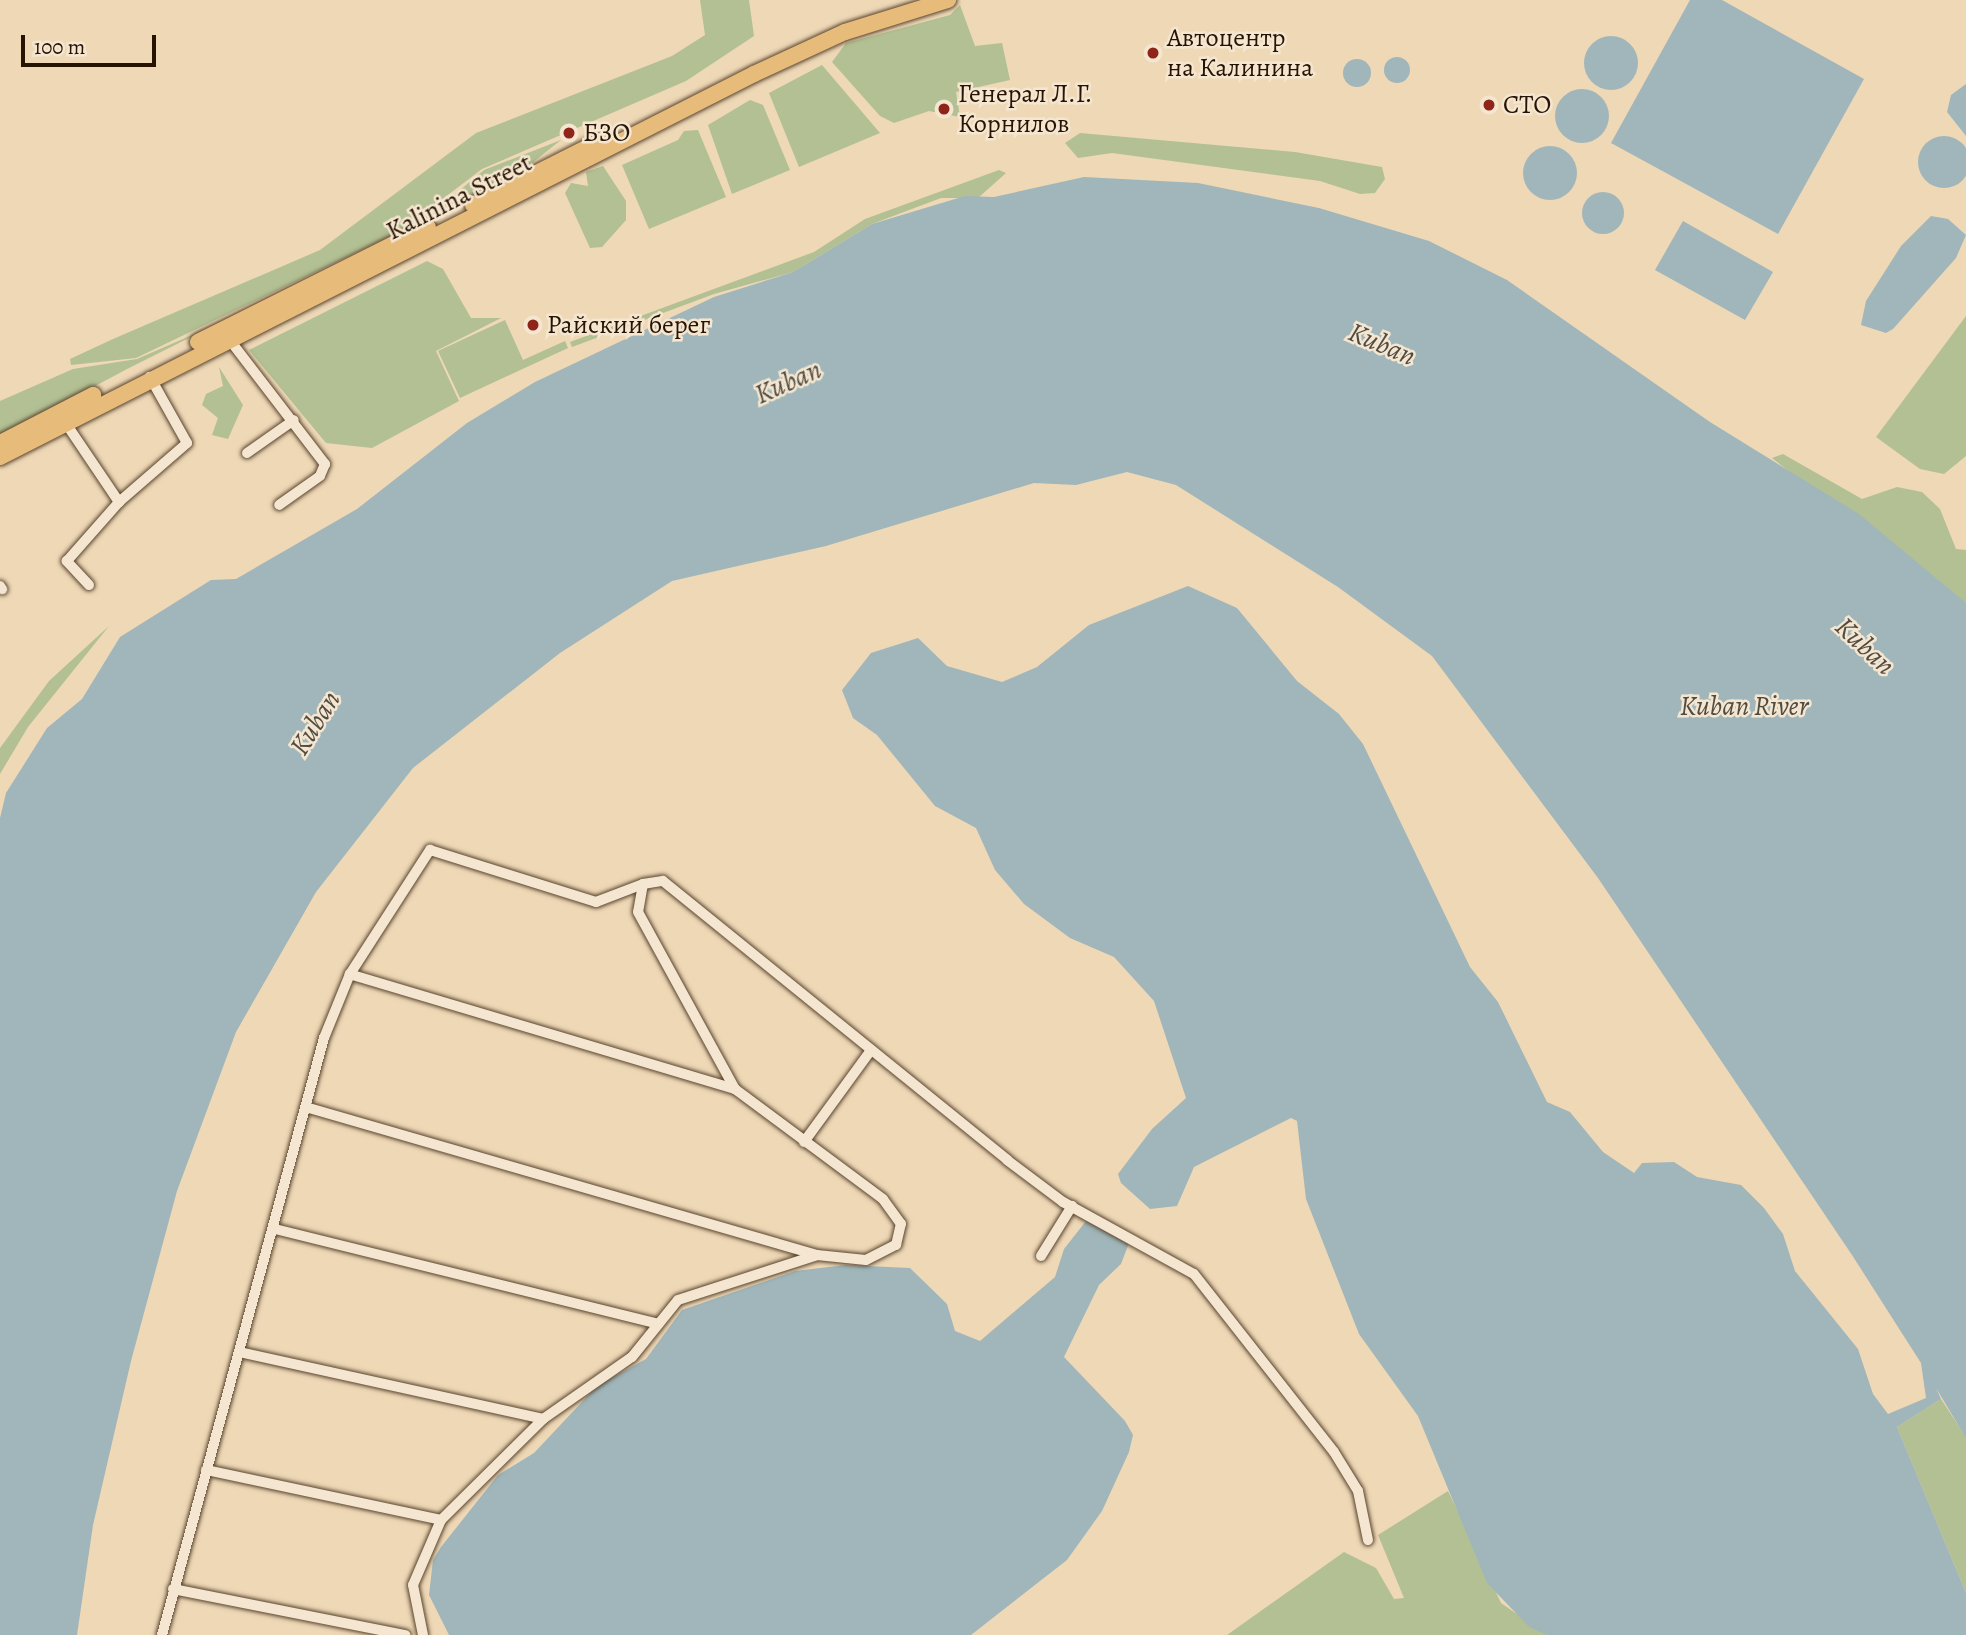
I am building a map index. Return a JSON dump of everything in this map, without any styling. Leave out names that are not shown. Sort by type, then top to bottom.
[{"type":"highway","name":"Kalinina Street","points":[[0,443],[691,95],[841,24],[911,0]]},
{"type":"highway","name":"Kalinina Street","points":[[0,457],[150,376],[229,339],[754,74],[845,32],[948,0]]},
{"type":"street","points":[[229,339],[294,420],[325,464],[320,475],[279,505]]},
{"type":"street","points":[[89,585],[67,561],[119,502],[187,443],[150,376]]},
{"type":"street","points":[[247,453],[294,420]]},
{"type":"street","points":[[65,422],[119,502]]},
{"type":"street","points":[[162,1635],[309,1108],[324,1038],[350,974],[430,850],[596,902],[643,884],[663,881],[871,1050],[1072,1206],[1190,1270],[1221,1301],[1352,1481],[1367,1540]]},
{"type":"street","points":[[643,884],[638,912],[735,1089]]},
{"type":"street","points":[[309,1108],[817,1255],[883,1256],[897,1245],[901,1224],[883,1199],[735,1089],[350,974]]},
{"type":"street","points":[[804,1142],[871,1050]]},
{"type":"street","points":[[1041,1256],[1072,1206]]},
{"type":"street","points":[[275,1229],[658,1324]]},
{"type":"street","points":[[423,1635],[413,1585],[441,1520],[544,1419],[587,1383],[632,1357],[684,1296],[817,1255]]},
{"type":"street","points":[[239,1352],[544,1419]]},
{"type":"street","points":[[206,1471],[441,1520]]},
{"type":"street","points":[[173,1589],[406,1635]]},
{"type":"green space","points":[[700,0],[749,0],[754,36],[686,81],[482,169],[399,232],[136,358],[71,365],[70,359],[113,339],[320,250],[476,133],[672,56],[705,35]]},
{"type":"green space","points":[[960,5],[975,46],[1002,43],[1010,80],[956,92],[960,117],[929,111],[894,123],[880,116],[832,62],[846,43],[950,15]]},
{"type":"green space","points":[[822,65],[880,133],[799,167],[769,93]]},
{"type":"green space","points":[[750,100],[763,105],[790,170],[732,194],[708,125]]},
{"type":"green space","points":[[698,130],[726,197],[649,229],[622,165],[678,140],[684,131]]},
{"type":"green space","points":[[1080,133],[1295,152],[1382,167],[1385,179],[1375,193],[1360,194],[1320,181],[1112,153],[1078,158],[1065,143]]},
{"type":"green space","points":[[561,140],[522,171],[429,216],[484,170]]},
{"type":"green space","points":[[603,166],[626,201],[626,220],[602,247],[590,248],[565,193],[571,183],[588,186],[586,172]]},
{"type":"green space","points":[[999,170],[1006,173],[978,198],[941,198],[872,224],[793,272],[714,294],[572,347],[570,342],[814,252],[865,219]]},
{"type":"green space","points":[[427,261],[443,269],[471,318],[501,318],[436,351],[459,401],[372,448],[326,443],[249,350]]},
{"type":"green space","points":[[1966,316],[1966,456],[1944,474],[1920,469],[1876,437]]},
{"type":"green space","points":[[505,320],[523,360],[565,341],[568,348],[460,398],[438,351]]},
{"type":"green space","points":[[215,325],[0,437],[0,401],[73,369],[137,359]]},
{"type":"green space","points":[[219,367],[243,405],[228,439],[212,435],[218,418],[202,405],[206,394],[223,386]]},
{"type":"green space","points":[[1783,454],[1862,499],[1897,487],[1922,492],[1940,509],[1956,549],[1966,550],[1966,608],[1772,458]]},
{"type":"green space","points":[[109,626],[28,727],[0,774],[0,748],[49,681]]},
{"type":"green space","points":[[1941,1399],[1966,1437],[1966,1593],[1897,1427]]},
{"type":"green space","points":[[1448,1491],[1501,1603],[1547,1635],[1227,1635],[1344,1552],[1376,1568],[1394,1599],[1404,1598],[1378,1535]]},
{"type":"water","points":[[1690,0],[1722,0],[1864,79],[1778,234],[1611,143]]},
{"type":"water","points":[[1616,36],[1626,40],[1634,48],[1638,63],[1634,78],[1626,86],[1606,90],[1596,86],[1588,78],[1584,58],[1588,48],[1596,40]]},
{"type":"water","points":[[1397,57],[1406,61],[1410,70],[1406,79],[1397,83],[1388,79],[1384,70],[1388,61]]},
{"type":"water","points":[[1357,59],[1367,63],[1371,73],[1367,83],[1357,87],[1347,83],[1343,73],[1347,63]]},
{"type":"water","points":[[1966,84],[1966,136],[1947,112],[1951,95]]},
{"type":"water","points":[[1587,89],[1597,93],[1605,101],[1609,116],[1605,131],[1597,139],[1577,143],[1567,139],[1559,131],[1555,111],[1559,101],[1567,93]]},
{"type":"water","points":[[1944,136],[1963,143],[1970,162],[1963,181],[1944,188],[1925,181],[1918,162],[1925,143]]},
{"type":"water","points":[[1555,146],[1565,150],[1573,158],[1577,173],[1573,188],[1565,196],[1545,200],[1535,196],[1527,188],[1523,168],[1527,158],[1535,150]]},
{"type":"water","name":"Kuban River","points":[[1084,177],[1198,183],[1319,208],[1429,241],[1507,280],[1710,422],[1859,514],[1966,603],[1966,1438],[1936,1388],[1941,1399],[1897,1427],[1966,1593],[1966,1635],[1547,1635],[1529,1627],[1487,1583],[1418,1416],[1359,1334],[1306,1199],[1297,1121],[1291,1118],[1194,1167],[1177,1206],[1150,1209],[1121,1183],[1118,1174],[1152,1129],[1186,1098],[1154,1001],[1114,957],[1070,938],[1024,904],[995,870],[976,828],[935,806],[877,735],[853,718],[842,690],[871,653],[918,638],[947,666],[1002,682],[1037,667],[1089,625],[1188,586],[1237,608],[1297,681],[1339,714],[1363,744],[1470,967],[1498,1002],[1547,1102],[1570,1112],[1603,1152],[1634,1173],[1642,1163],[1674,1162],[1697,1177],[1741,1185],[1764,1208],[1783,1234],[1795,1271],[1858,1349],[1873,1394],[1888,1414],[1926,1398],[1921,1363],[1852,1255],[1598,878],[1432,656],[1338,587],[1176,485],[1127,472],[1076,485],[1034,483],[826,546],[672,581],[560,653],[413,768],[316,892],[236,1032],[177,1191],[131,1361],[93,1525],[77,1635],[0,1635],[0,818],[6,793],[47,728],[82,699],[120,637],[211,580],[236,579],[357,509],[467,423],[535,382],[714,297],[793,272],[872,224],[965,196],[994,197]]},
{"type":"water","points":[[1603,192],[1618,198],[1624,213],[1618,228],[1603,234],[1588,228],[1582,213],[1588,198]]},
{"type":"water","points":[[1931,216],[1948,219],[1966,235],[1956,258],[1893,329],[1886,333],[1861,325],[1866,301],[1901,246]]},
{"type":"water","points":[[1683,221],[1773,272],[1745,320],[1655,270]]},
{"type":"water","points":[[1086,1221],[1129,1243],[1121,1264],[1099,1285],[1064,1357],[1125,1421],[1133,1435],[1129,1452],[1102,1511],[1067,1560],[971,1635],[449,1635],[429,1595],[433,1560],[441,1547],[498,1475],[534,1453],[597,1386],[646,1359],[682,1310],[795,1271],[846,1265],[910,1268],[947,1304],[955,1331],[980,1341],[1055,1277],[1064,1249]]},
{"type":"place","name":"Автоцентр на Калинина","points":[[1153,53]]},
{"type":"place","name":"СТО","points":[[1489,105]]},
{"type":"place","name":"Генерал Л.Г. Корнилов","points":[[944,109]]},
{"type":"place","name":"БЗО","points":[[569,133]]},
{"type":"place","name":"Райский берег","points":[[533,325]]},
{"type":"water label","name":"Kuban","points":[[1382,344]]},
{"type":"water label","name":"Kuban","points":[[788,382]]},
{"type":"water label","name":"Kuban","points":[[1865,646]]},
{"type":"water label","name":"Kuban","points":[[315,723]]}]
